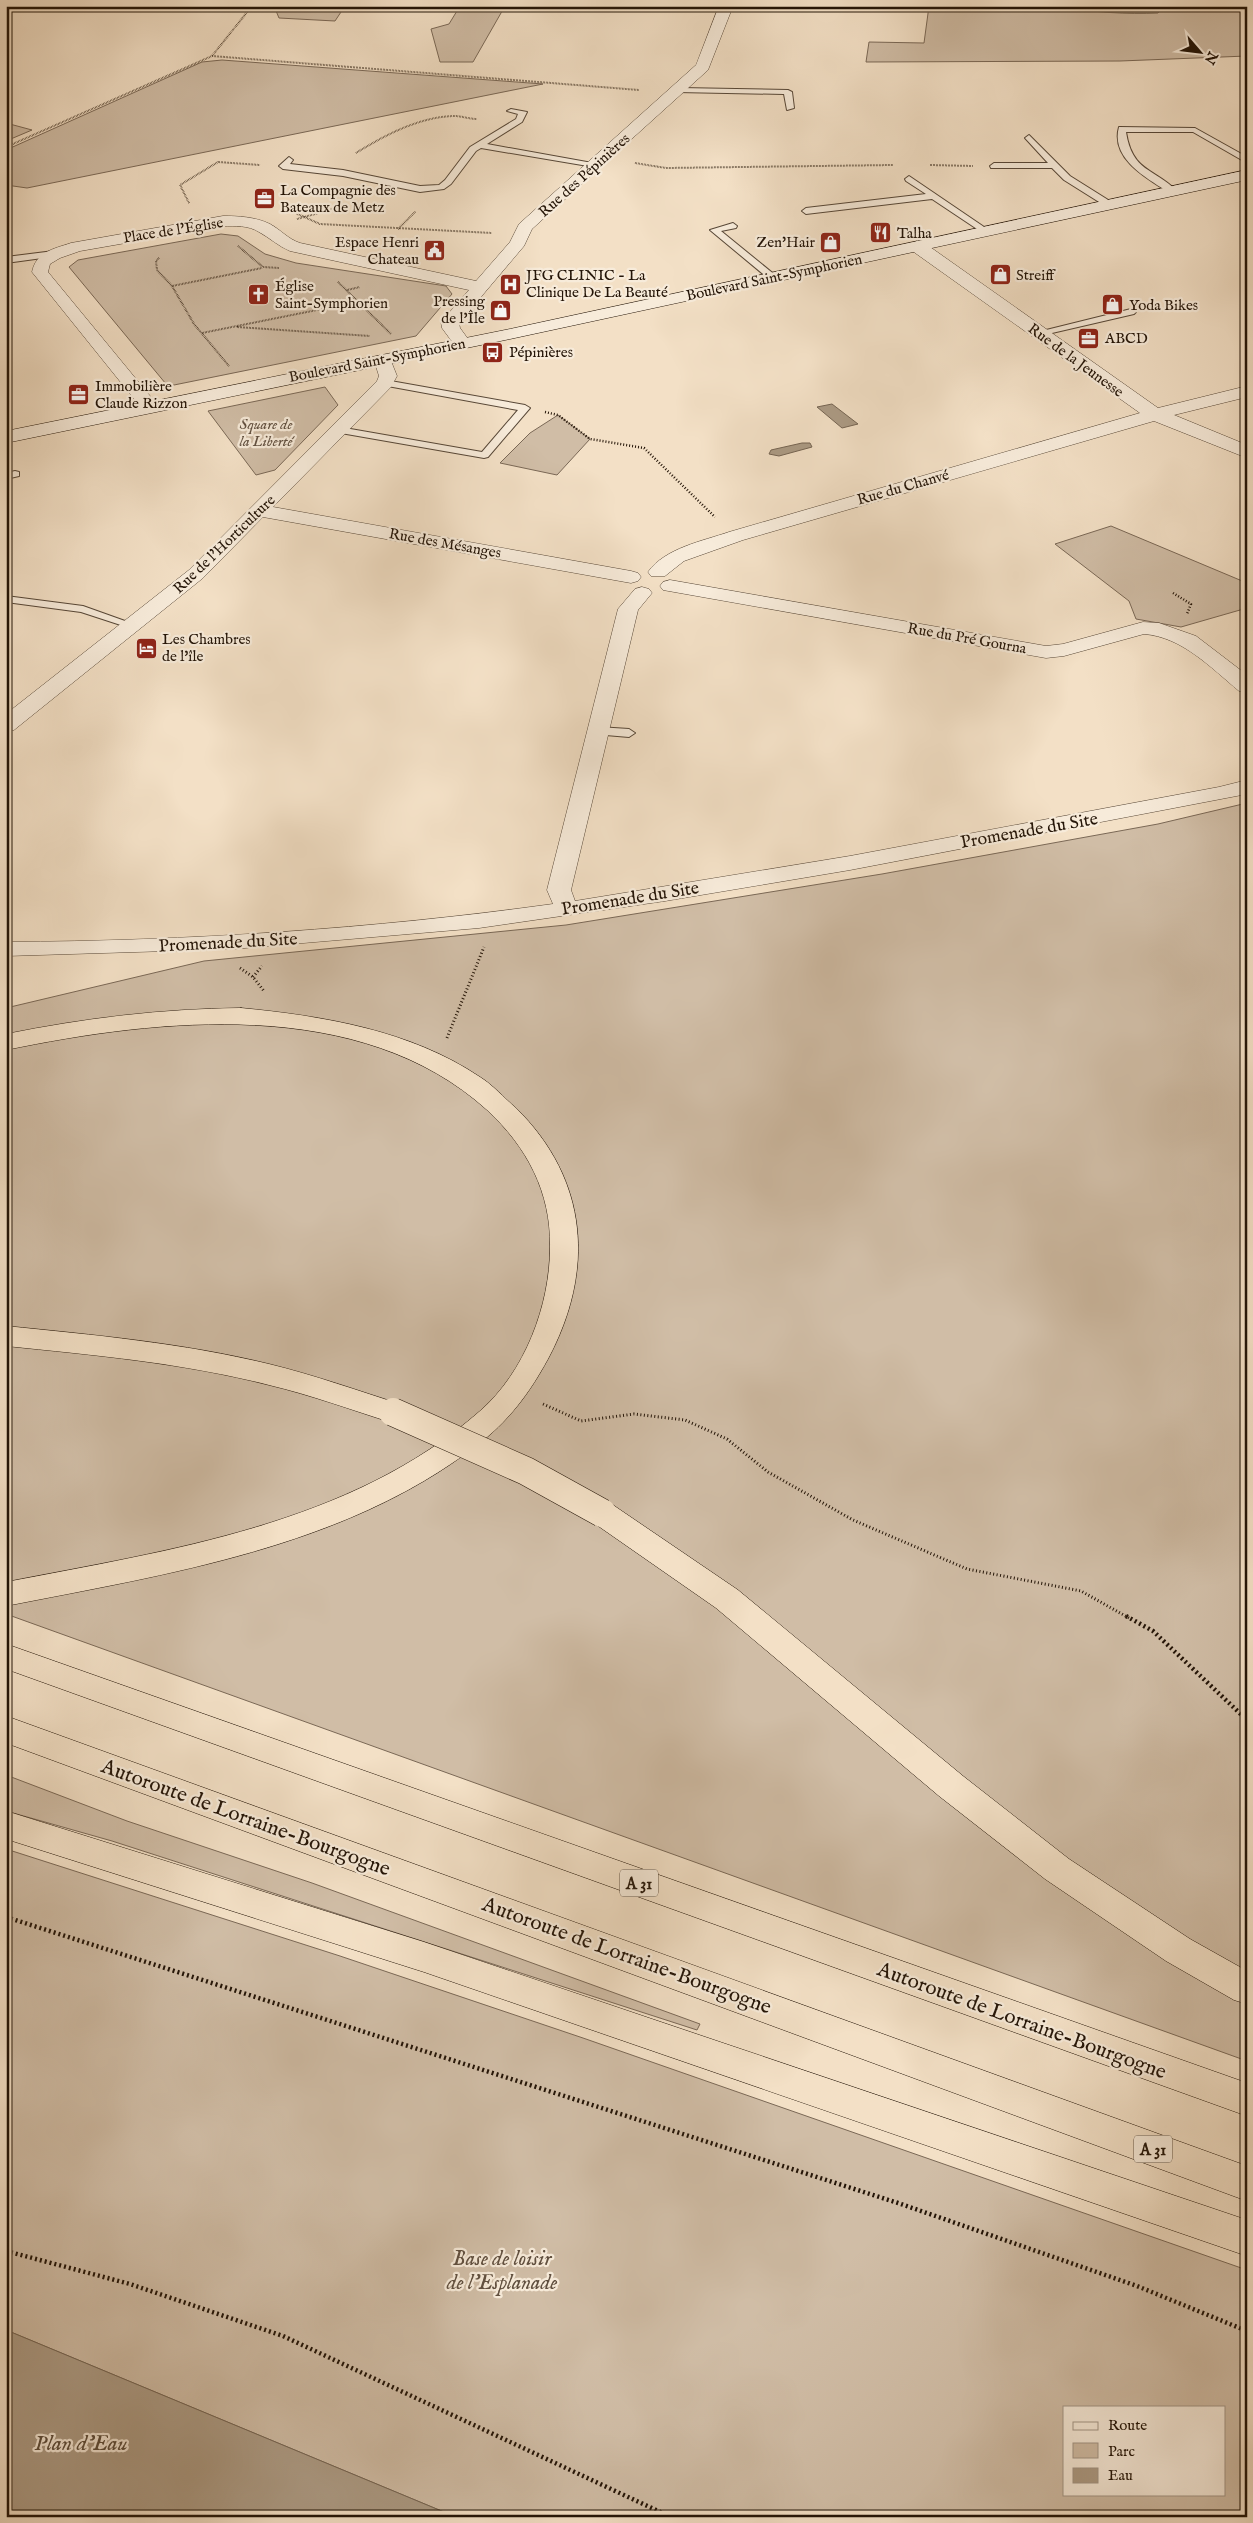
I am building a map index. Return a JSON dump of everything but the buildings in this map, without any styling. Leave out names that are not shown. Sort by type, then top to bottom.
[{"type":"highway","points":[[6,1042],[68,1028],[173,1015],[272,1016],[383,1039],[469,1081],[519,1125],[554,1178],[566,1230],[562,1287],[541,1347],[501,1408],[464,1440],[420,1471],[353,1504],[292,1527],[221,1547],[6,1594]]},
{"type":"highway","points":[[6,1336],[123,1347],[214,1363],[305,1384],[393,1412],[526,1471],[602,1513],[727,1599],[951,1786],[1056,1869],[1178,1950],[1247,1989]]},
{"type":"highway","name":"Autoroute de Lorraine-Bourgogne","points":[[19,1661],[1247,2100]]},
{"type":"highway","name":"Autoroute de Lorraine-Bourgogne","points":[[6,1729],[1247,2184]]},
{"type":"highway","points":[[6,1825],[424,1958],[1247,2238]]},
{"type":"street","name":"Rue des Pépinières","points":[[462,343],[451,328],[450,322],[518,243],[526,227],[679,91],[703,67],[726,6]]},
{"type":"street","name":"Boulevard Saint-Symphorien","points":[[6,437],[149,406],[382,360],[1247,175]]},
{"type":"street","name":"Place de l'Église","points":[[54,254],[78,247],[210,222],[240,221],[263,226],[287,244],[480,287]]},
{"type":"street","name":"Rue de la Jeunesse","points":[[917,246],[1154,414],[1247,452]]},
{"type":"street","points":[[54,254],[42,262],[40,272],[149,406]]},
{"type":"street","points":[[382,360],[388,376],[386,383]]},
{"type":"street","name":"Rue de l'Horticulture","points":[[6,725],[196,574],[386,383]]},
{"type":"street","name":"Rue du Chanvé","points":[[664,579],[677,557],[736,536],[1154,414],[1247,391]]},
{"type":"street","name":"Rue des Mésanges","points":[[260,511],[636,585]]},
{"type":"street","points":[[566,908],[559,890],[628,609],[636,585],[646,571],[664,579]]},
{"type":"street","name":"Rue du Pré Gourna","points":[[664,579],[1046,652],[1064,650],[1143,628],[1159,629],[1189,640],[1247,686]]},
{"type":"street","name":"Promenade du Site","points":[[6,949],[90,949],[215,943],[477,921],[971,841],[1220,794],[1247,786]]},
{"type":"lane","points":[[679,91],[788,92],[790,108]]},
{"type":"lane","points":[[286,163],[343,172],[410,188],[441,186],[448,182],[473,149],[519,120],[523,112],[511,111]]},
{"type":"lane","points":[[1173,191],[1134,165],[1123,147],[1122,129],[1195,130],[1247,161]]},
{"type":"lane","points":[[1029,138],[1053,166],[1067,178],[1110,205]]},
{"type":"lane","points":[[480,145],[598,161]]},
{"type":"lane","points":[[994,166],[1053,166]]},
{"type":"lane","points":[[909,179],[986,231]]},
{"type":"lane","points":[[806,211],[934,196]]},
{"type":"lane","points":[[733,226],[714,230],[772,277]]},
{"type":"lane","points":[[6,260],[54,254]]},
{"type":"lane","points":[[1038,333],[1131,312]]},
{"type":"lane","points":[[386,383],[525,408]]},
{"type":"lane","points":[[339,430],[484,455],[525,408]]},
{"type":"lane","points":[[6,599],[83,609],[132,626]]},
{"type":"lane","points":[[598,731],[629,733]]},
{"type":"path","points":[[6,147],[212,56],[252,6]]},
{"type":"path","points":[[212,56],[679,91]]},
{"type":"path","points":[[343,172],[347,168],[348,159],[353,154],[415,124],[455,116],[488,120],[511,111]]},
{"type":"path","points":[[598,161],[666,168],[897,165]]},
{"type":"path","points":[[195,205],[188,203],[180,185],[208,170],[215,163],[286,163]]},
{"type":"path","points":[[926,165],[994,166]]},
{"type":"path","points":[[240,221],[249,203],[277,206],[320,224],[464,233],[497,233]]},
{"type":"path","points":[[235,244],[263,267]]},
{"type":"path","points":[[331,255],[320,264],[393,336],[385,336]]},
{"type":"path","points":[[160,256],[156,261],[157,270],[172,286],[202,333],[238,375],[240,388]]},
{"type":"path","points":[[172,286],[263,267],[282,268]]},
{"type":"path","points":[[202,333],[357,302]]},
{"type":"path","points":[[236,326],[243,329],[378,336]]},
{"type":"path","points":[[525,408],[558,415],[590,439],[644,448],[736,536]]},
{"type":"path","points":[[447,1046],[447,1034],[484,950],[477,921]]},
{"type":"path","points":[[215,943],[221,957],[253,978],[267,995]]},
{"type":"path","points":[[537,1402],[581,1421],[634,1414],[685,1420],[728,1439],[768,1472],[862,1523],[967,1569],[1081,1591],[1153,1631],[1247,1720]]},
{"type":"path","points":[[6,1917],[34,1924],[898,2203],[1137,2286],[1247,2330]]},
{"type":"path","points":[[6,2251],[130,2284],[283,2336],[671,2517]]},
{"type":"green space","points":[[274,6],[345,6],[335,21],[279,18]]},
{"type":"green space","points":[[460,6],[505,6],[473,62],[440,62],[431,29],[449,24]]},
{"type":"green space","points":[[929,6],[1247,6],[1247,56],[1120,61],[866,62],[869,42],[924,43]]},
{"type":"green space","points":[[222,60],[543,84],[27,188],[6,185],[6,150],[202,62]]},
{"type":"green space","points":[[6,123],[32,130],[6,141]]},
{"type":"green space","points":[[221,234],[238,236],[265,254],[296,263],[446,286],[452,294],[416,336],[174,385],[166,384],[69,267],[78,260]]},
{"type":"green space","name":"Square de la Liberté","points":[[325,387],[338,405],[275,470],[256,475],[208,411]]},
{"type":"green space","points":[[558,415],[590,439],[557,475],[500,463],[530,433]]},
{"type":"green space","points":[[1111,526],[1247,583],[1247,608],[1181,627],[1136,619],[1129,601],[1055,544]]},
{"type":"green space","points":[[1247,803],[1247,2061],[6,1614],[6,1008],[204,961],[566,925],[882,874],[1158,824]]},
{"type":"green space","points":[[6,1775],[127,1821],[312,1883],[700,2024],[697,2030],[112,1841],[6,1811]]},
{"type":"green space","name":"Base de loisir de l'Esplanade","points":[[6,1849],[340,1956],[583,2038],[1247,2270],[1247,2517],[456,2517],[6,2330]]},
{"type":"water","points":[[1063,6],[1164,6],[1158,13],[1134,13],[1098,12]]},
{"type":"water","points":[[832,404],[858,424],[842,428],[817,407]]},
{"type":"water","points":[[810,443],[812,447],[779,456],[769,454],[771,450]]},
{"type":"water","name":"Plan d'Eau","points":[[6,2330],[456,2517],[6,2517]]},
{"type":"place","name":"La Compagnie des Bateaux de Metz","points":[[264,199]]},
{"type":"place","name":"Talha","points":[[881,233]]},
{"type":"place","name":"Zen'Hair","points":[[831,242]]},
{"type":"place","name":"Espace Henri Chateau","points":[[435,251]]},
{"type":"place","name":"Streiff","points":[[1000,275]]},
{"type":"place","name":"JFG CLINIC - La Clinique De La Beauté","points":[[510,284]]},
{"type":"place","name":"Église Saint-Symphorien","points":[[259,295]]},
{"type":"place","name":"Yoda Bikes","points":[[1113,305]]},
{"type":"place","name":"Pressing de l'Île","points":[[501,310]]},
{"type":"place","name":"ABCD","points":[[1089,338]]},
{"type":"place","name":"Pépinières","points":[[493,352]]},
{"type":"place","name":"Immobilière Claude Rizzon","points":[[79,395]]},
{"type":"place","name":"Les Chambres de l'île","points":[[146,648]]}]
